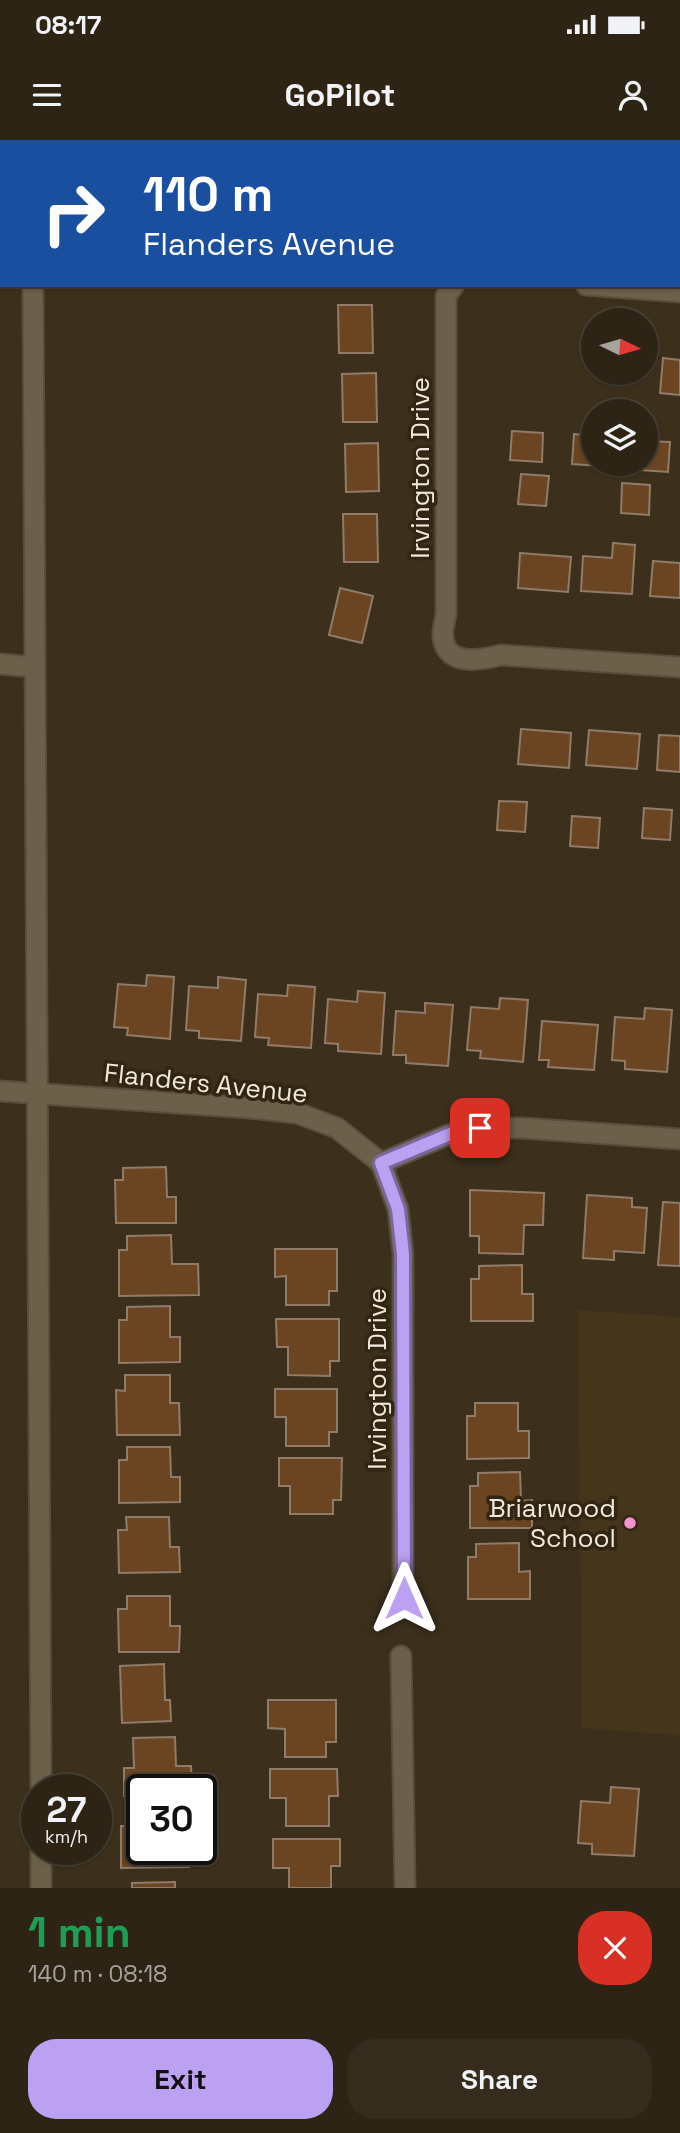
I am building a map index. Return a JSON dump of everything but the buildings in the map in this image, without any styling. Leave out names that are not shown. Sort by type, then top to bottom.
[{"type":"street","points":[[33,287],[40,1774]]},
{"type":"street","name":"Irvington Drive","points":[[453,287],[446,296],[446,614],[443,639],[450,652],[469,660],[501,655],[680,667]]},
{"type":"street","points":[[613,287],[680,292]]},
{"type":"street","points":[[0,664],[34,667]]},
{"type":"street","name":"Flanders Avenue","points":[[0,1091],[297,1113],[337,1128],[381,1163]]},
{"type":"street","points":[[381,1163],[450,1134],[480,1128],[522,1128],[680,1139]]},
{"type":"street","name":"Irvington Drive","points":[[381,1163],[398,1209],[403,1254],[404,1598]]},
{"type":"street","points":[[401,1656],[405,1888]]},
{"type":"street","points":[[41,1865],[41,1888]]},
{"type":"shaded area","name":"Briarwood School","points":[[578,1310],[680,1317],[680,1735],[582,1728]]},
{"type":"place","name":"Briarwood School","points":[[630,1523]]},
{"type":"route","points":[[404,1598],[403,1254],[398,1209],[381,1163],[450,1134],[480,1128]]}]
